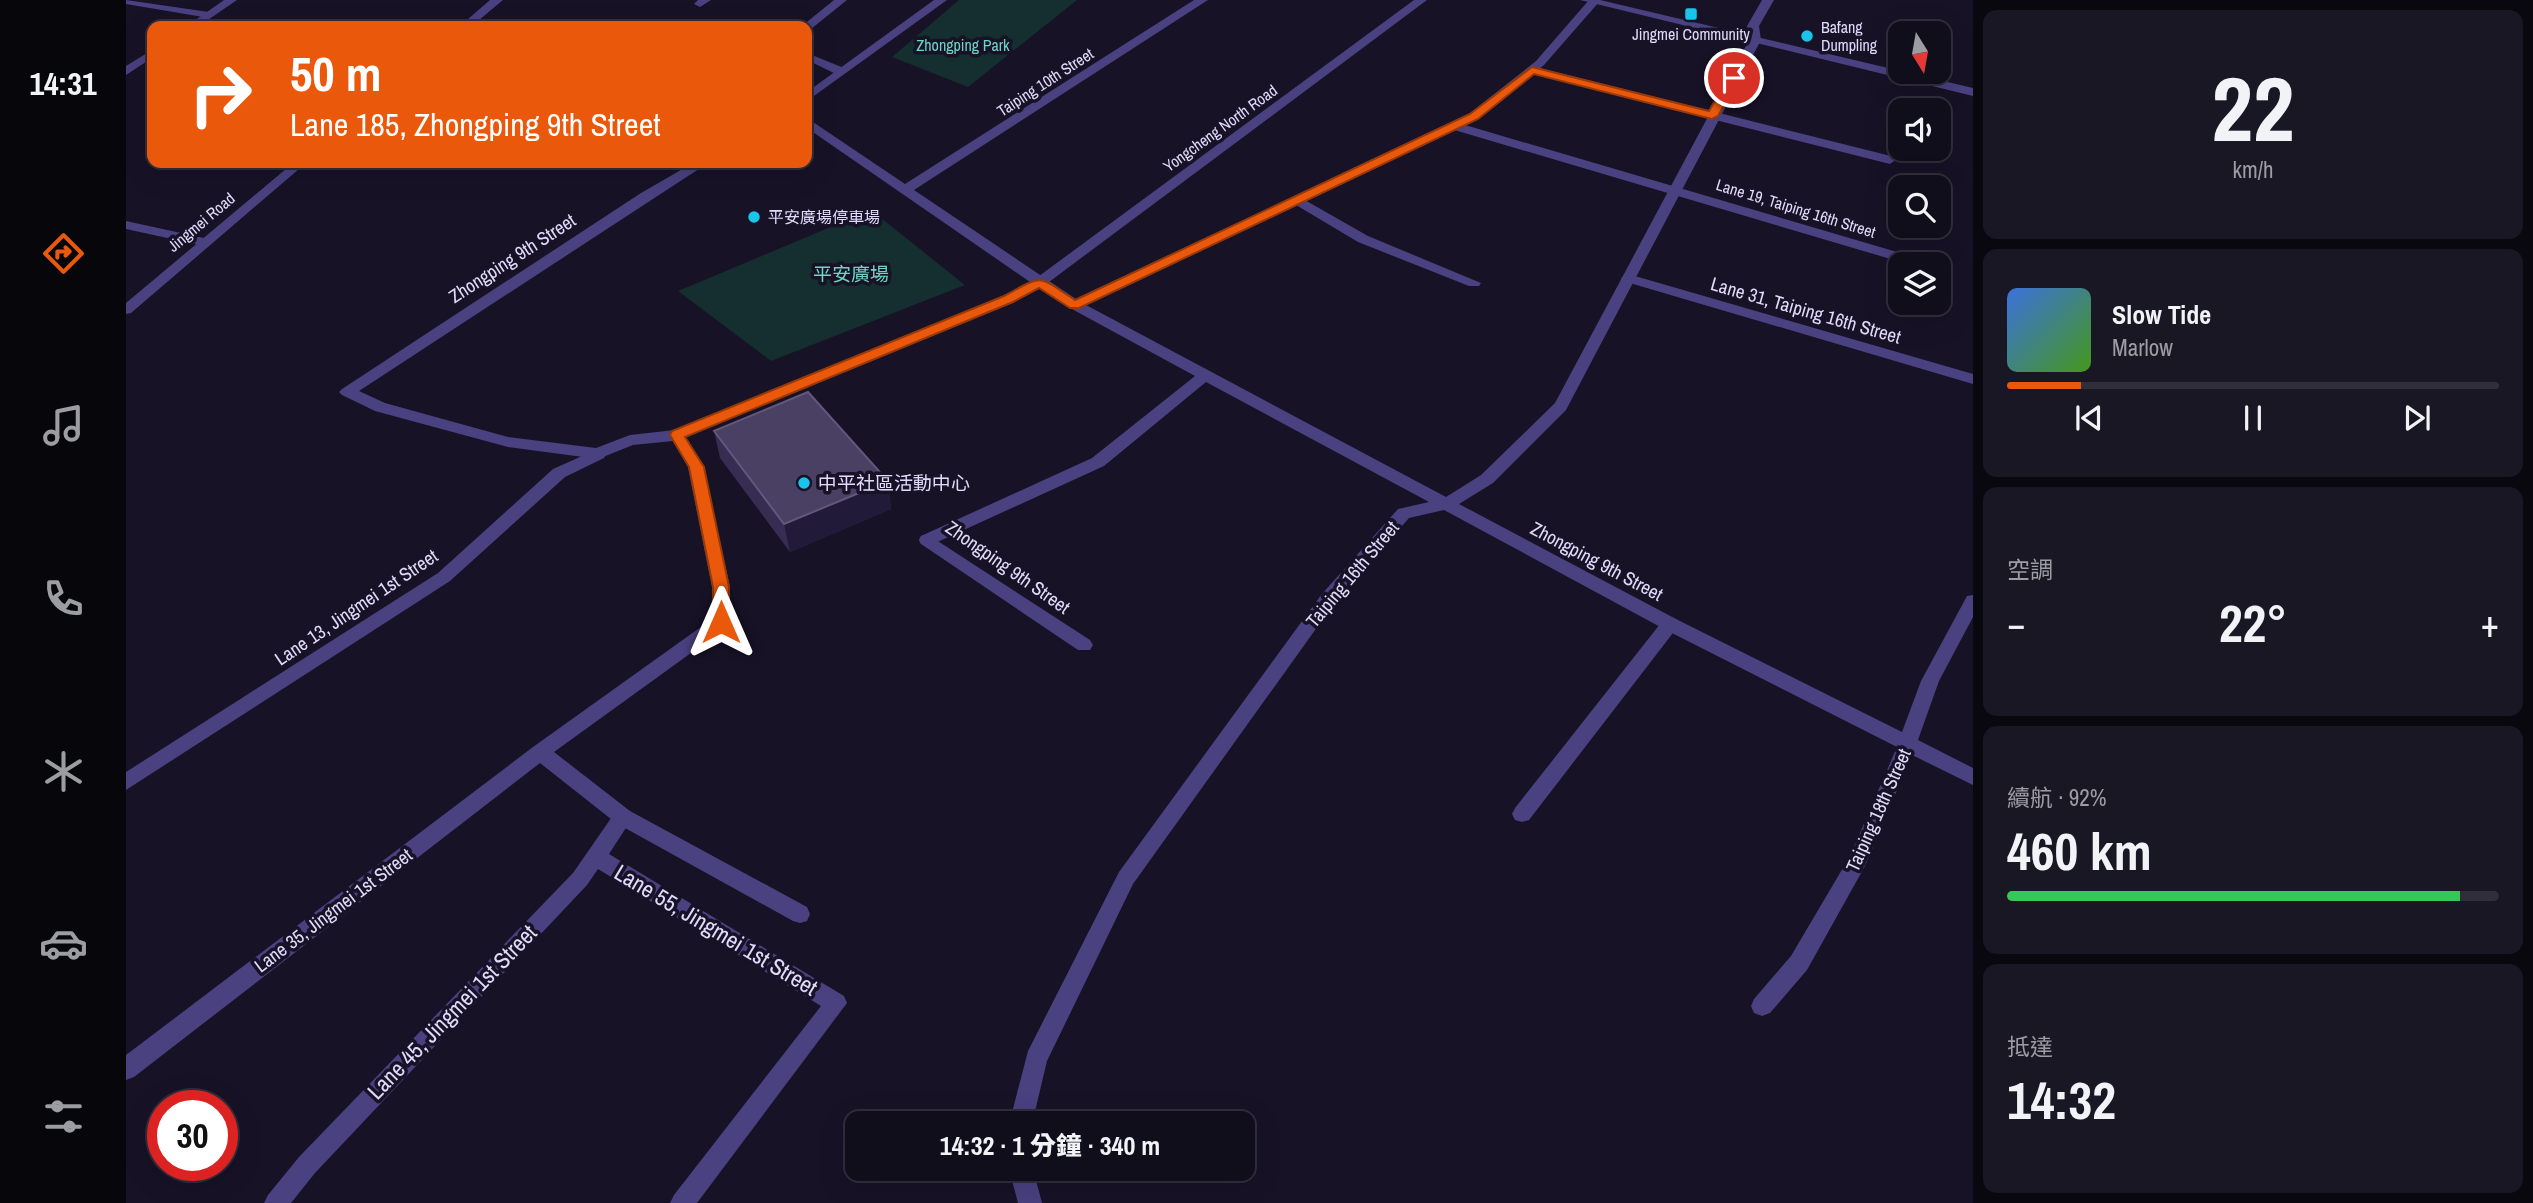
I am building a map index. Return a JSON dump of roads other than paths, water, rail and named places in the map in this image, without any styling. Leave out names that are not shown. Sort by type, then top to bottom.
[{"type":"street","points":[[200,21],[231,0]]},
{"type":"street","points":[[471,21],[497,0]]},
{"type":"street","points":[[812,23],[841,0]]},
{"type":"street","points":[[812,93],[941,0]]},
{"type":"street","name":"Taiping 10th Street","points":[[904,191],[1202,0]]},
{"type":"street","name":"Yongcheng North Road","points":[[677,435],[1009,299],[1040,282],[1421,0]]},
{"type":"street","name":"Taiping 16th Street","points":[[1023,1111],[1036,1059],[1126,878],[1326,600],[1404,513],[1446,504],[1487,479],[1561,406],[1673,189],[1755,40],[1752,26],[1768,0]]},
{"type":"street","points":[[126,1],[209,15]]},
{"type":"street","points":[[1074,305],[1474,116],[1532,70],[1590,1],[1973,92]]},
{"type":"street","points":[[126,71],[147,56]]},
{"type":"street","points":[[812,58],[840,71]]},
{"type":"street","points":[[1532,70],[1888,160]]},
{"type":"street","name":"Zhongping 9th Street","points":[[812,126],[1074,305],[1670,624],[1973,777]]},
{"type":"street","name":"Lane 19, Taiping 16th Street","points":[[1455,126],[1888,254]]},
{"type":"street","name":"Jingmei Road","points":[[126,310],[294,168]]},
{"type":"street","name":"Zhongping 9th Street","points":[[598,454],[508,442],[380,407],[347,392],[646,196],[694,168]]},
{"type":"street","points":[[1296,199],[1363,239],[1474,283]]},
{"type":"street","points":[[126,225],[204,242]]},
{"type":"street","name":"Lane 31, Taiping 16th Street","points":[[1628,278],[1973,379]]},
{"type":"street","name":"Zhongping 9th Street","points":[[1084,645],[927,540],[1098,462],[1205,376]]},
{"type":"street","name":"Lane 13, Jingmei 1st Street","points":[[126,782],[444,577],[559,473],[630,440],[677,435]]},
{"type":"street","name":"Lane 35, Jingmei 1st Street","points":[[126,1069],[540,752],[721,622],[721,587],[696,467],[677,435]]},
{"type":"street","name":"Taiping 18th Street","points":[[1762,1006],[1799,963],[1858,860],[1907,745],[1930,681],[1973,601]]},
{"type":"street","points":[[1522,814],[1670,624]]},
{"type":"street","points":[[540,752],[623,817],[800,914]]},
{"type":"street","name":"Lane 45, Jingmei 1st Street","points":[[276,1203],[307,1165],[580,879],[623,817]]},
{"type":"street","name":"Lane 55, Jingmei 1st Street","points":[[596,857],[836,1003],[682,1203]]},
{"type":"street","points":[[1024,1181],[1030,1203]]},
{"type":"place","name":"Jingmei Community","points":[[1691,14]]},
{"type":"place","name":"Bafang Dumpling","points":[[1807,36]]},
{"type":"place","name":"平安廣場停車場","points":[[754,217]]},
{"type":"place","name":"中平社區活動中心","points":[[804,483]]},
{"type":"park label","name":"Zhongping Park","points":[[963,45]]},
{"type":"park label","name":"平安廣場","points":[[851,274]]}]
